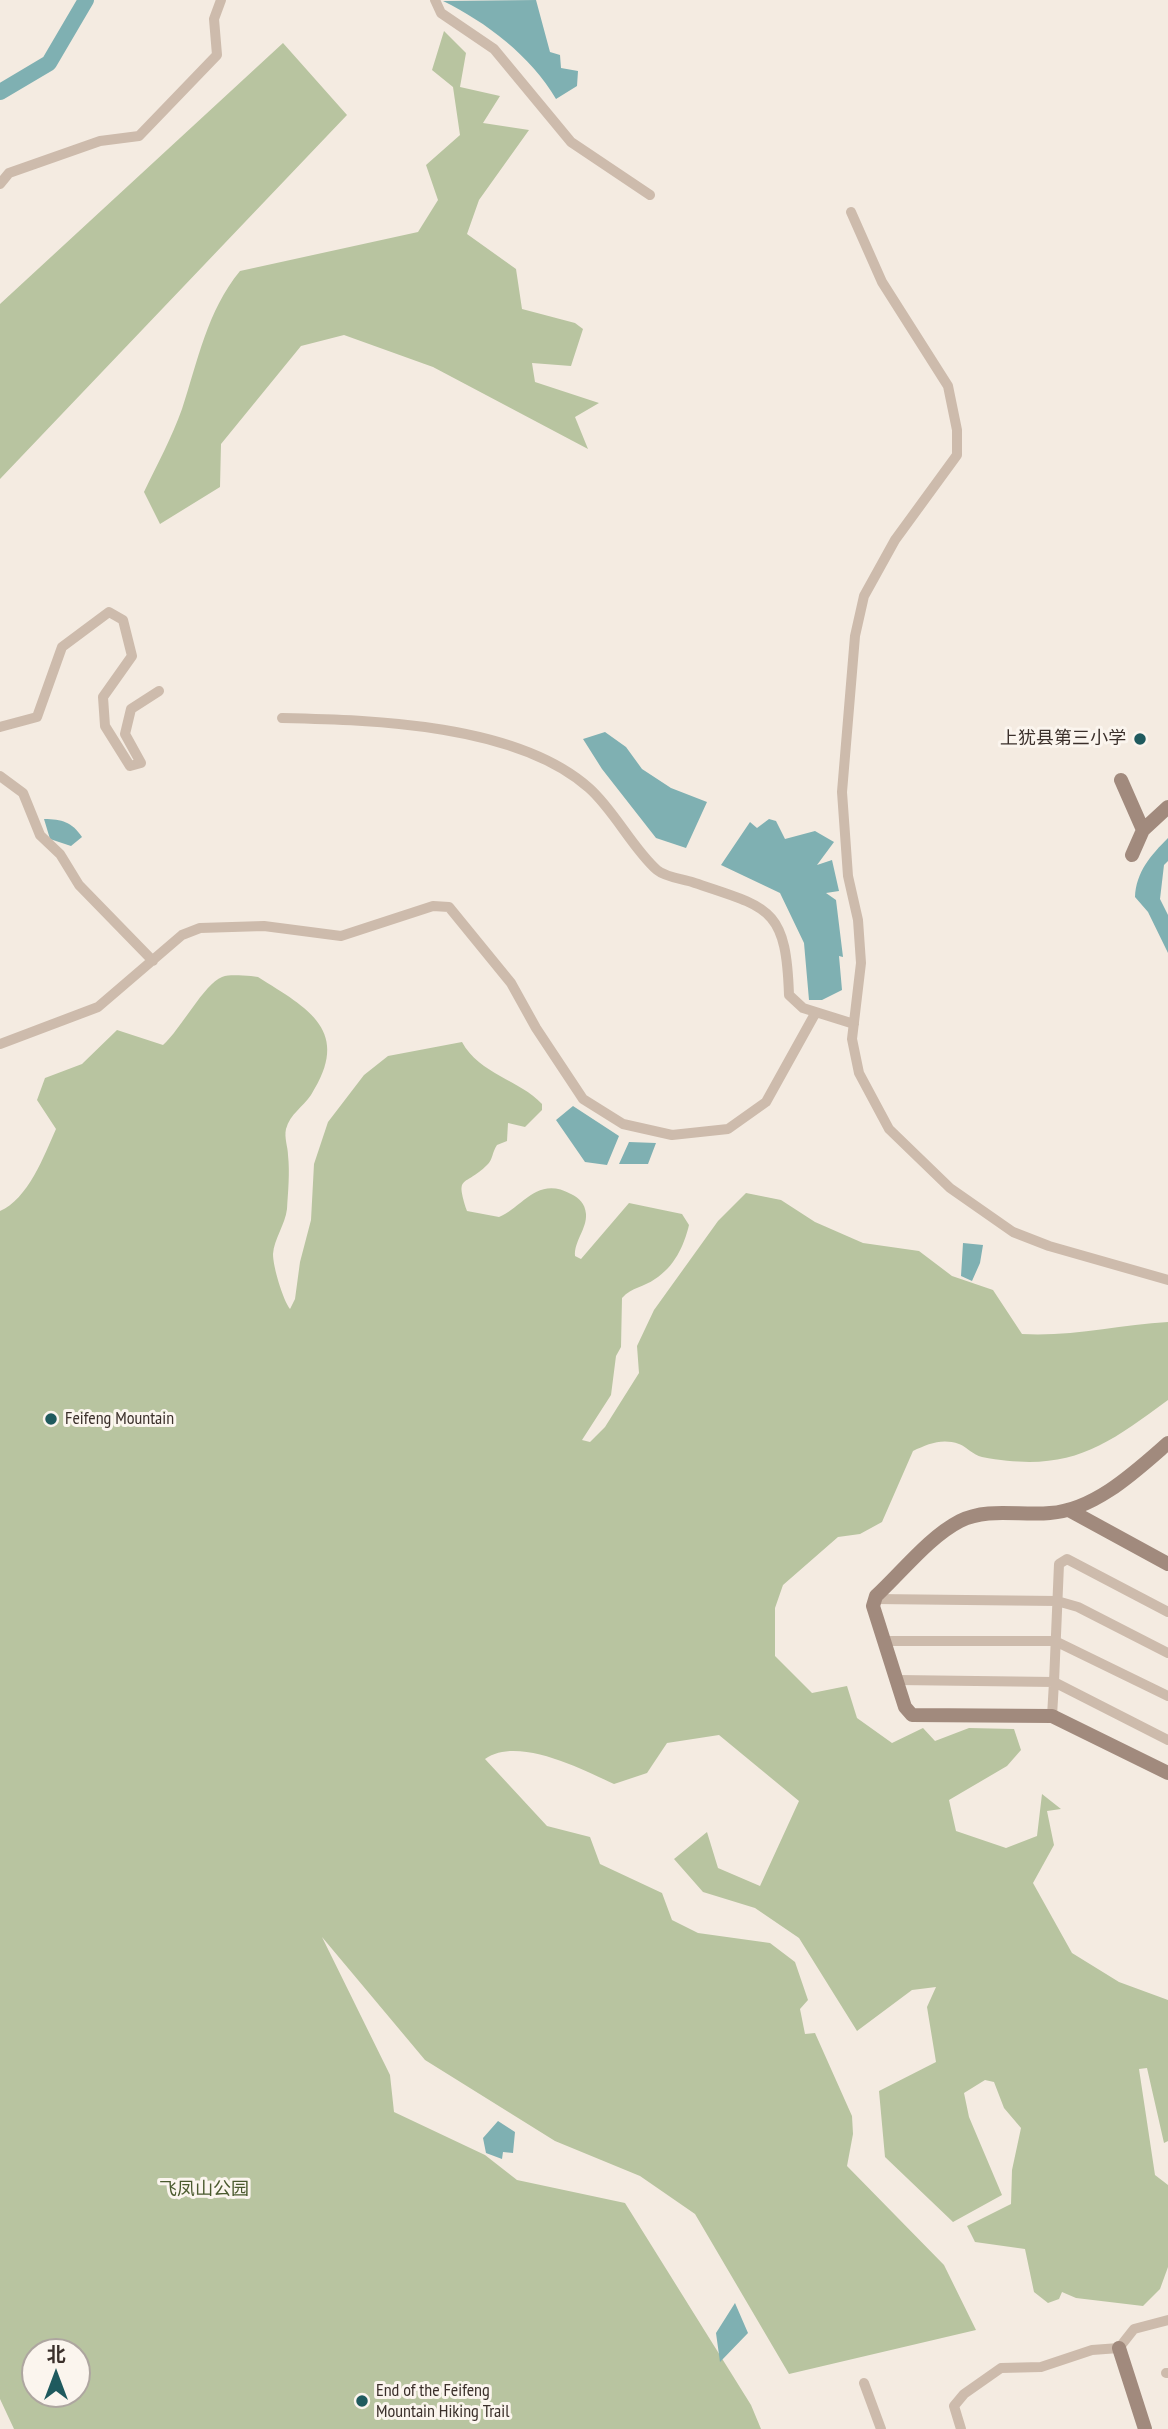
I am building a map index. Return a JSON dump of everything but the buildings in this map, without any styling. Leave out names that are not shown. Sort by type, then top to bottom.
[{"type":"street","points":[[0,184],[9,173],[100,141],[139,136],[217,55],[214,19],[221,0]]},
{"type":"street","points":[[435,0],[441,13],[494,48],[571,142],[650,195]]},
{"type":"street","points":[[851,212],[882,282],[948,386],[957,429],[957,455],[895,540],[864,596],[855,636],[842,792],[848,876],[858,920],[861,963],[852,1039],[859,1073],[889,1129],[950,1188],[1013,1232],[1168,1280]]},
{"type":"street","points":[[0,727],[37,717],[62,647],[109,612],[122,620],[132,656],[103,697],[105,726],[130,766],[141,763],[125,734],[131,709],[159,691]]},
{"type":"street","points":[[282,718],[356,720],[458,733],[512,747],[558,765],[590,789],[658,871],[756,903],[779,926],[788,954],[789,995],[803,1008],[854,1024]]},
{"type":"street","points":[[0,776],[23,793],[40,835],[60,854],[79,885],[153,961]]},
{"type":"street","points":[[1121,780],[1143,830]]},
{"type":"street","points":[[1132,855],[1143,830],[1168,807]]},
{"type":"street","points":[[0,1044],[98,1007],[182,934],[200,928],[264,926],[341,936],[433,906],[449,907],[511,983],[536,1028],[583,1099],[623,1124],[673,1135],[728,1129],[766,1102],[816,1012]]},
{"type":"street","points":[[1168,1443],[1137,1470],[1090,1501],[1069,1510],[999,1513],[962,1520],[945,1531],[875,1599],[874,1616],[905,1707],[912,1715],[1052,1716],[1168,1773]]},
{"type":"street","points":[[1069,1510],[1168,1564]]},
{"type":"street","points":[[1052,1716],[1059,1564],[1067,1559],[1168,1612]]},
{"type":"street","points":[[875,1599],[1057,1601],[1078,1607],[1168,1653]]},
{"type":"street","points":[[884,1640],[1055,1641],[1168,1696]]},
{"type":"street","points":[[898,1680],[1054,1682],[1168,1740]]},
{"type":"street","points":[[961,2429],[954,2406],[964,2394],[1001,2368],[1041,2367],[1092,2350],[1119,2348],[1134,2329],[1168,2320]]},
{"type":"street","points":[[1119,2348],[1145,2429]]},
{"type":"street","points":[[864,2383],[881,2429]]},
{"type":"green space","points":[[444,31],[466,53],[460,87],[500,96],[483,123],[529,130],[479,200],[467,234],[516,269],[522,309],[575,323],[583,329],[571,366],[532,363],[535,382],[599,403],[575,417],[588,449],[433,367],[344,335],[301,346],[221,444],[220,487],[160,524],[144,492],[182,409],[211,320],[240,271],[418,232],[438,200],[426,165],[460,135],[453,87],[432,70]]},
{"type":"green space","points":[[283,43],[347,115],[0,479],[0,304]]},
{"type":"green space","name":"飞凤山公园","points":[[233,975],[258,977],[294,1000],[319,1024],[326,1038],[327,1054],[323,1073],[311,1095],[290,1119],[286,1132],[289,1169],[287,1209],[273,1254],[279,1283],[290,1309],[295,1299],[300,1262],[311,1220],[314,1164],[328,1122],[364,1075],[388,1056],[462,1042],[479,1062],[542,1104],[542,1110],[525,1127],[508,1123],[507,1141],[497,1145],[489,1163],[464,1182],[462,1191],[467,1211],[499,1217],[539,1191],[549,1188],[571,1194],[581,1201],[586,1214],[585,1225],[575,1251],[575,1256],[581,1259],[629,1203],[682,1214],[689,1225],[673,1262],[655,1279],[622,1298],[621,1347],[616,1356],[611,1395],[582,1440],[590,1442],[605,1427],[639,1373],[637,1346],[654,1310],[718,1221],[746,1193],[781,1200],[815,1222],[863,1243],[919,1251],[952,1276],[993,1290],[1022,1334],[1058,1334],[1168,1322],[1168,1400],[1145,1417],[1103,1444],[1061,1459],[1038,1462],[982,1457],[959,1444],[947,1442],[930,1444],[913,1451],[882,1522],[860,1534],[838,1537],[783,1585],[775,1608],[775,1656],[812,1693],[847,1686],[857,1718],[892,1743],[923,1728],[935,1741],[969,1728],[1014,1729],[1021,1750],[1007,1766],[949,1800],[956,1831],[1006,1848],[1037,1836],[1042,1794],[1061,1809],[1047,1811],[1054,1845],[1033,1883],[1072,1953],[1119,1982],[1168,2000],[1168,2141],[1164,2143],[1147,2068],[1139,2069],[1155,2175],[1168,2185],[1168,2267],[1160,2289],[1143,2306],[1076,2298],[1062,2292],[1059,2299],[1048,2303],[1034,2292],[1025,2249],[975,2242],[967,2226],[1011,2204],[1012,2170],[1021,2128],[1004,2108],[994,2082],[985,2080],[964,2093],[969,2117],[1002,2195],[953,2222],[885,2157],[879,2091],[936,2062],[927,2007],[936,1987],[912,1990],[857,2031],[799,1938],[755,1908],[703,1892],[674,1859],[707,1832],[718,1868],[760,1886],[799,1801],[719,1735],[667,1743],[647,1773],[614,1784],[550,1757],[514,1751],[485,1759],[547,1826],[590,1837],[600,1864],[662,1893],[672,1920],[698,1933],[770,1943],[795,1962],[808,2000],[800,2009],[805,2034],[815,2033],[852,2116],[853,2134],[847,2166],[944,2265],[976,2330],[789,2374],[695,2214],[640,2176],[555,2141],[425,2060],[322,1937],[390,2075],[394,2112],[485,2155],[517,2180],[625,2203],[751,2405],[761,2429],[14,2429],[0,2399],[0,1211],[19,1197],[27,1187],[56,1129],[37,1100],[45,1078],[82,1064],[117,1030],[163,1045],[215,981]]},
{"type":"water","points":[[536,0],[550,52],[560,55],[561,68],[578,71],[577,86],[556,99],[546,83],[521,55],[491,30],[443,1]]},
{"type":"water","points":[[605,732],[626,747],[642,769],[671,788],[707,802],[686,848],[656,838],[602,769],[583,739]]},
{"type":"water","points":[[44,819],[66,822],[82,837],[71,846],[50,839]]},
{"type":"water","points":[[769,819],[776,821],[785,839],[815,831],[834,842],[817,865],[832,860],[839,891],[826,893],[836,900],[843,957],[839,956],[842,990],[822,1000],[809,1000],[804,943],[780,893],[721,865],[750,822],[757,828]]},
{"type":"water","points":[[1168,838],[1168,861],[1164,865],[1160,899],[1168,915],[1168,953],[1148,912],[1135,897],[1141,872]]},
{"type":"water","points":[[573,1106],[619,1136],[607,1165],[585,1162],[556,1120]]},
{"type":"water","points":[[629,1142],[656,1143],[648,1164],[619,1164]]},
{"type":"water","points":[[963,1243],[983,1245],[980,1263],[972,1281],[961,1276]]},
{"type":"water","points":[[498,2121],[515,2132],[513,2153],[503,2152],[502,2159],[486,2153],[483,2138]]},
{"type":"water","points":[[735,2303],[748,2333],[720,2362],[716,2333]]},
{"type":"waterway","points":[[0,92],[49,63],[86,0]]},
{"type":"place","name":"上犹县第三小学","points":[[1140,739]]},
{"type":"place","name":"Feifeng Mountain","points":[[51,1419]]},
{"type":"place","name":"End of the Feifeng Mountain Hiking Trail","points":[[362,2401]]}]
